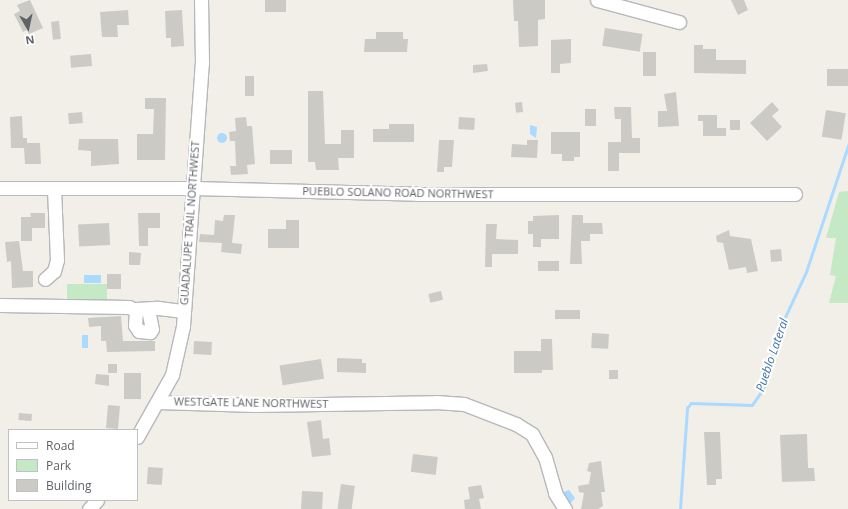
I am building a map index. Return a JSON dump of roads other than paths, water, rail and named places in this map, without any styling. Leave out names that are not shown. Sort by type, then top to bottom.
[{"type":"street","name":"GUADALUPE TRAIL NORTHWEST","points":[[138,435],[172,375],[184,311],[202,64],[201,0]]},
{"type":"street","points":[[597,0],[679,22]]},
{"type":"street","name":"PUEBLO SOLANO ROAD NORTHWEST","points":[[0,188],[193,188],[417,194],[795,194]]},
{"type":"street","points":[[45,278],[54,271],[57,260],[54,188]]},
{"type":"street","points":[[0,305],[129,308],[184,311]]},
{"type":"street","name":"WESTGATE LANE NORTHWEST","points":[[157,402],[255,405],[436,402],[464,404],[516,424],[532,434],[545,457],[555,493],[565,509]]},
{"type":"street","points":[[89,509],[96,501]]},
{"type":"water","points":[[530,125],[537,127],[536,138],[530,134]]},
{"type":"water","points":[[222,133],[227,138],[222,143],[217,138]]},
{"type":"water","points":[[84,275],[101,275],[101,283],[84,283]]},
{"type":"water","points":[[82,335],[88,335],[88,348],[82,348]]},
{"type":"water","points":[[569,490],[575,498],[570,504],[564,492]]},
{"type":"waterway","name":"Pueblo Lateral","points":[[680,509],[687,408],[691,403],[752,405],[763,389],[779,330],[806,272],[848,146]]}]
